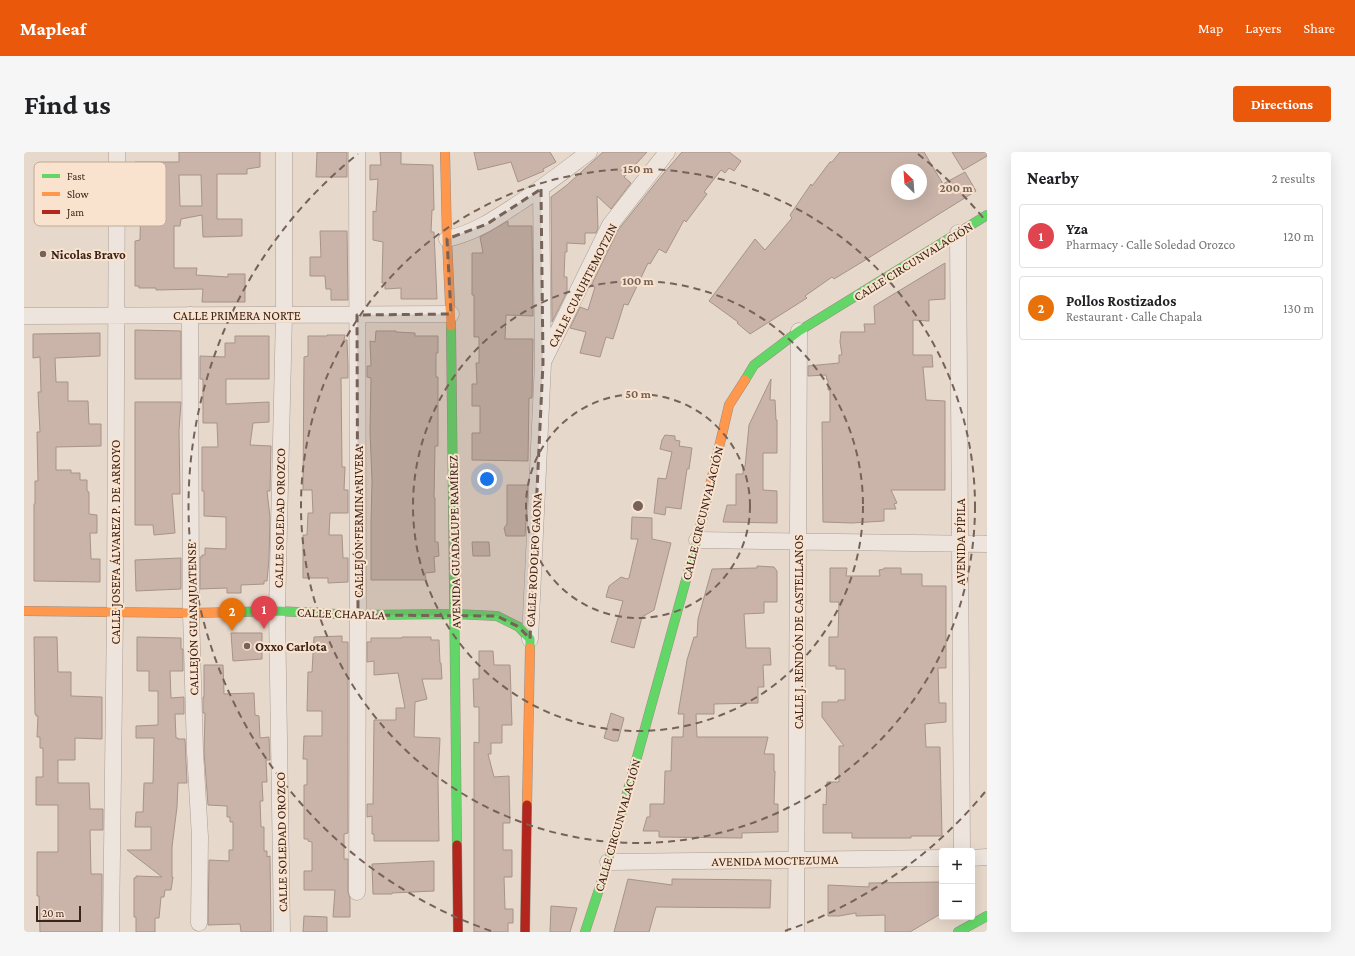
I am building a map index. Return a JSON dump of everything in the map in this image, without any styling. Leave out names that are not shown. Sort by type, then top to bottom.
[{"type":"street","name":"CALLE SOLEDAD OROZCO","points":[[282,932],[277,611],[284,315],[284,152]]},
{"type":"street","name":"CALLEJÓN FERMINA RIVERA","points":[[357,152],[357,892]]},
{"type":"street","name":"AVENIDA GUADALUPE RAMÍREZ","points":[[445,152],[447,239],[451,314],[456,614],[458,932]]},
{"type":"street","points":[[447,239],[463,236],[488,224],[541,189],[589,152]]},
{"type":"street","name":"CALLE CUAUHTEMOTZIN","points":[[543,363],[610,225],[667,152]]},
{"type":"street","name":"CALLE RODOLFO GAONA","points":[[525,932],[530,639],[543,363],[541,189]]},
{"type":"street","name":"CALLE CIRCUNVALACIÓN","points":[[585,932],[608,862],[697,540],[729,405],[754,365],[799,331],[987,215]]},
{"type":"street","name":"CALLE JOSEFA ÁLVAREZ P. DE ARROYO","points":[[111,932],[115,613],[116,226]]},
{"type":"street","points":[[964,229],[987,226]]},
{"type":"street","name":"AVENIDA PÍPILA","points":[[962,848],[960,544],[964,229]]},
{"type":"street","name":"CALLE PRIMERA NORTE","points":[[24,316],[116,314],[451,314]]},
{"type":"street","name":"CALLEJÓN GUANAJUATENSE","points":[[190,315],[191,613],[195,751],[200,837],[198,923]]},
{"type":"street","name":"CALLE J. RENDÓN DE CASTELLANOS","points":[[796,932],[799,331]]},
{"type":"street","points":[[697,540],[987,544]]},
{"type":"street","name":"CALLE CHAPALA","points":[[24,611],[191,613],[277,611],[358,615],[456,614],[497,616],[519,626],[530,639]]},
{"type":"street","points":[[975,858],[987,857]]},
{"type":"street","name":"AVENIDA MOCTEZUMA","points":[[608,862],[939,858]]},
{"type":"street","points":[[962,928],[987,916]]},
{"type":"highlighted area","points":[[541,189],[543,363],[530,639],[519,627],[497,616],[358,615],[357,315],[451,314],[447,239],[487,224]]},
{"type":"building","points":[[179,152],[260,152],[260,167],[247,169],[247,174],[217,174],[217,219],[242,219],[242,236],[203,237],[202,215],[181,219],[180,226],[174,226],[174,268],[197,268],[196,275],[228,277],[228,274],[245,274],[245,302],[202,302],[203,289],[156,290],[156,288],[139,288],[139,286],[135,286],[135,241],[140,240],[140,226],[166,226],[166,162],[179,162]],"holes":[[[179,175],[201,175],[202,206],[180,206]]]},
{"type":"building","points":[[317,152],[347,152],[347,177],[316,177]]},
{"type":"building","points":[[380,152],[401,152],[401,164],[433,165],[434,210],[432,210],[431,232],[434,232],[437,299],[401,299],[401,288],[385,289],[385,283],[382,283],[383,242],[373,240],[373,211],[376,212],[378,179],[370,180],[370,165],[381,165]]},
{"type":"building","points":[[474,152],[550,152],[556,162],[543,169],[544,171],[518,182],[511,162],[478,170]]},
{"type":"building","points":[[603,152],[647,152],[624,177],[631,183],[611,209],[597,196],[598,228],[596,233],[585,233],[585,244],[567,243],[567,252],[565,252],[564,277],[567,277],[567,292],[552,322],[551,197],[567,185]]},
{"type":"building","points":[[682,152],[729,152],[741,161],[734,171],[729,168],[725,173],[721,170],[704,192],[707,194],[686,222],[684,220],[666,253],[659,249],[650,264],[648,263],[628,305],[624,304],[613,339],[606,337],[600,357],[580,353],[586,332],[570,328],[580,307],[588,310],[595,287],[591,286],[618,230]]},
{"type":"building","points":[[840,152],[924,152],[943,184],[965,172],[976,191],[834,279],[832,277],[805,296],[807,298],[750,334],[737,323],[738,322],[709,301],[755,239],[765,250],[792,218],[790,215],[811,184],[812,186],[830,162],[832,162]]},
{"type":"building","points":[[952,152],[987,152],[987,156],[963,170]]},
{"type":"building","points":[[508,221],[508,226],[532,226],[533,316],[506,315],[505,339],[533,339],[532,398],[529,398],[528,461],[472,460],[472,433],[480,433],[480,406],[472,406],[472,384],[477,384],[476,363],[479,363],[479,337],[474,337],[472,253],[483,253],[480,237]]},
{"type":"building","points":[[320,231],[347,231],[348,300],[331,300],[331,289],[326,289],[325,276],[310,276],[310,257],[321,257]]},
{"type":"building","points":[[945,263],[945,299],[929,300],[929,321],[913,320],[913,355],[932,355],[933,367],[923,367],[926,400],[945,401],[945,490],[891,490],[897,503],[894,504],[896,509],[884,509],[884,521],[852,523],[823,522],[822,422],[830,422],[830,390],[828,390],[828,380],[826,375],[808,376],[808,366],[839,363],[839,355],[842,355],[840,342],[841,332],[865,332],[864,324],[875,324],[874,306]]},
{"type":"building","points":[[135,330],[181,331],[181,379],[135,379]]},
{"type":"building","points":[[376,331],[415,333],[415,336],[438,336],[436,377],[438,377],[438,446],[435,446],[434,498],[435,542],[438,542],[439,556],[434,557],[435,572],[425,573],[426,580],[371,580],[371,378],[367,377],[367,366],[371,366],[370,341],[375,342]]},
{"type":"building","points":[[100,333],[100,356],[55,358],[56,382],[68,382],[68,401],[88,401],[89,424],[101,424],[101,446],[56,447],[56,470],[71,470],[71,473],[80,473],[80,480],[87,480],[87,491],[89,492],[89,514],[97,515],[97,533],[90,533],[91,559],[100,559],[100,582],[34,581],[34,504],[35,481],[38,481],[37,432],[40,432],[38,392],[41,392],[40,357],[33,358],[33,334]]},
{"type":"building","points":[[345,335],[344,340],[347,340],[348,366],[348,378],[341,378],[342,467],[345,467],[344,490],[348,490],[348,513],[330,513],[329,535],[342,535],[343,558],[348,558],[348,582],[328,583],[328,578],[303,578],[303,535],[307,535],[308,513],[313,513],[312,490],[303,490],[304,357],[308,356],[308,336]]},
{"type":"building","points":[[235,336],[269,336],[269,379],[226,379],[226,404],[269,402],[269,422],[253,423],[250,445],[271,446],[270,491],[267,491],[270,517],[269,559],[267,581],[264,581],[264,584],[241,585],[241,593],[227,593],[227,588],[200,589],[200,557],[205,555],[205,548],[226,549],[226,517],[204,516],[204,491],[202,491],[202,447],[218,447],[217,423],[203,423],[203,379],[200,379],[200,356],[225,357],[225,343],[235,343]]},
{"type":"building","points":[[771,379],[770,400],[775,400],[777,420],[777,453],[763,453],[763,490],[777,491],[777,523],[723,522],[727,505],[736,505],[736,474],[743,474],[743,467],[745,467],[749,425]]},
{"type":"building","points":[[135,402],[181,402],[179,431],[180,494],[172,494],[175,533],[154,535],[153,525],[135,525]]},
{"type":"building","points":[[665,435],[675,436],[675,440],[680,441],[679,446],[692,448],[681,509],[666,507],[665,515],[654,513],[658,478],[666,479],[672,452],[660,449]]},
{"type":"building","points":[[507,485],[528,485],[525,536],[506,536],[504,528],[507,524]]},
{"type":"building","points":[[632,517],[652,518],[652,539],[671,543],[654,610],[642,617],[634,648],[611,642],[623,601],[606,597],[609,586],[621,577],[627,579],[629,578],[638,539],[631,539]]},
{"type":"building","points":[[472,542],[489,542],[490,556],[473,556]]},
{"type":"building","points":[[181,558],[181,589],[136,591],[135,560]]},
{"type":"building","points":[[757,566],[774,567],[777,571],[777,602],[764,602],[764,613],[744,614],[746,648],[770,648],[771,665],[763,665],[764,687],[758,687],[758,703],[714,704],[714,714],[696,714],[697,737],[768,737],[764,754],[774,754],[774,804],[778,804],[778,832],[742,833],[742,838],[659,837],[659,831],[643,831],[647,817],[650,817],[650,804],[664,804],[665,771],[671,771],[672,737],[683,737],[684,714],[678,714],[687,660],[694,637],[697,637],[698,619],[712,569],[757,568]]},
{"type":"building","points":[[830,568],[847,568],[846,576],[880,576],[879,570],[884,568],[901,568],[901,574],[922,574],[922,586],[946,586],[946,668],[938,668],[939,703],[946,703],[946,722],[925,724],[926,747],[940,747],[942,836],[911,836],[911,838],[852,838],[852,833],[823,833],[823,804],[826,805],[827,782],[839,782],[839,746],[844,746],[822,717],[822,702],[838,702],[838,700],[845,700],[845,669],[836,669],[836,666],[829,666],[829,637],[838,637],[839,602],[830,602]]},
{"type":"building","name":"Oxxo Carlota","points":[[231,633],[262,633],[262,659],[233,661]]},
{"type":"building","points":[[342,636],[342,642],[348,642],[348,833],[344,834],[344,859],[348,859],[350,917],[333,917],[335,890],[304,890],[304,871],[312,871],[312,842],[308,841],[308,839],[304,839],[304,785],[307,785],[307,759],[303,759],[304,736],[322,736],[322,711],[307,711],[308,672],[312,672],[314,637]]},
{"type":"building","points":[[34,637],[57,637],[58,672],[71,672],[71,696],[102,697],[102,739],[75,738],[75,760],[58,760],[58,783],[89,783],[90,809],[103,809],[103,830],[90,830],[91,874],[102,874],[102,932],[40,932],[39,896],[37,896],[37,852],[58,852],[58,805],[36,805],[36,777],[43,777],[43,748],[40,748],[40,737],[37,737],[38,716],[35,714]]},
{"type":"building","points":[[137,637],[181,638],[181,649],[183,649],[183,671],[170,671],[171,698],[184,697],[184,714],[175,714],[176,738],[185,739],[187,783],[178,783],[177,807],[172,847],[173,877],[171,890],[165,890],[164,897],[161,897],[159,918],[155,918],[155,932],[136,932],[136,917],[134,917],[134,878],[136,878],[136,876],[162,877],[127,850],[151,850],[151,827],[135,827],[136,812],[143,812],[144,783],[153,783],[154,738],[136,738],[136,726],[158,725],[158,691],[149,691],[149,671],[137,671]]},
{"type":"building","points":[[431,637],[431,640],[439,640],[442,679],[422,679],[427,699],[415,702],[414,737],[440,738],[438,781],[439,841],[374,841],[374,834],[372,834],[372,816],[367,817],[367,804],[373,804],[374,720],[396,720],[396,708],[405,708],[398,673],[374,675],[374,661],[367,662],[367,642],[371,642],[371,638]]},
{"type":"building","points":[[479,651],[493,651],[494,665],[510,665],[512,725],[502,725],[502,743],[491,743],[491,754],[488,754],[494,777],[509,776],[510,823],[503,823],[503,850],[512,850],[512,877],[504,877],[505,909],[513,909],[513,923],[508,923],[508,932],[474,932],[474,742],[479,743],[479,707],[474,707],[473,679],[479,679]]},
{"type":"building","points":[[204,665],[223,665],[224,694],[254,693],[255,715],[259,716],[260,738],[269,737],[270,760],[266,760],[267,782],[262,782],[263,801],[260,801],[261,827],[264,827],[264,851],[267,851],[267,857],[270,856],[271,932],[241,932],[240,924],[208,925],[209,860],[229,861],[229,850],[233,850],[233,822],[230,822],[230,817],[227,817],[227,806],[208,805],[204,751]]},
{"type":"building","points":[[611,713],[624,718],[618,741],[604,738]]},
{"type":"building","points":[[434,861],[434,891],[373,894],[372,864]]},
{"type":"building","points":[[628,879],[672,885],[672,879],[771,880],[770,908],[656,907],[649,932],[614,932]]},
{"type":"building","points":[[939,882],[939,915],[910,932],[885,932],[885,915],[856,916],[856,913],[828,916],[828,885],[869,887],[869,883]]},
{"type":"building","points":[[551,906],[577,908],[570,932],[550,932]]},
{"type":"building","points":[[304,916],[327,917],[327,932],[303,932]]},
{"type":"traffic: fast","points":[[745,380],[754,365],[799,331],[987,215]]},
{"type":"traffic: fast","points":[[451,326],[457,845]]},
{"type":"traffic: fast","points":[[585,932],[608,862],[697,540],[707,498]]},
{"type":"traffic: fast","points":[[239,612],[277,611],[358,615],[455,614],[497,616],[519,627],[530,639],[530,648]]},
{"type":"traffic: fast","points":[[958,932],[987,916]]},
{"type":"traffic: slow","points":[[445,152],[451,326]]},
{"type":"traffic: slow","points":[[707,498],[729,405],[745,380]]},
{"type":"traffic: slow","points":[[24,611],[191,613],[239,612]]},
{"type":"traffic: slow","points":[[527,805],[530,648]]},
{"type":"traffic: jam","points":[[525,932],[527,805]]},
{"type":"traffic: jam","points":[[457,845],[458,932]]},
{"type":"place","name":"Nicolas Bravo","points":[[43,254]]},
{"type":"place","name":"Yza","points":[[264,629]]},
{"type":"place","name":"Pollos Rostizados","points":[[232,631]]},
{"type":"place","name":"Oxxo Carlota","points":[[247,646]]}]
